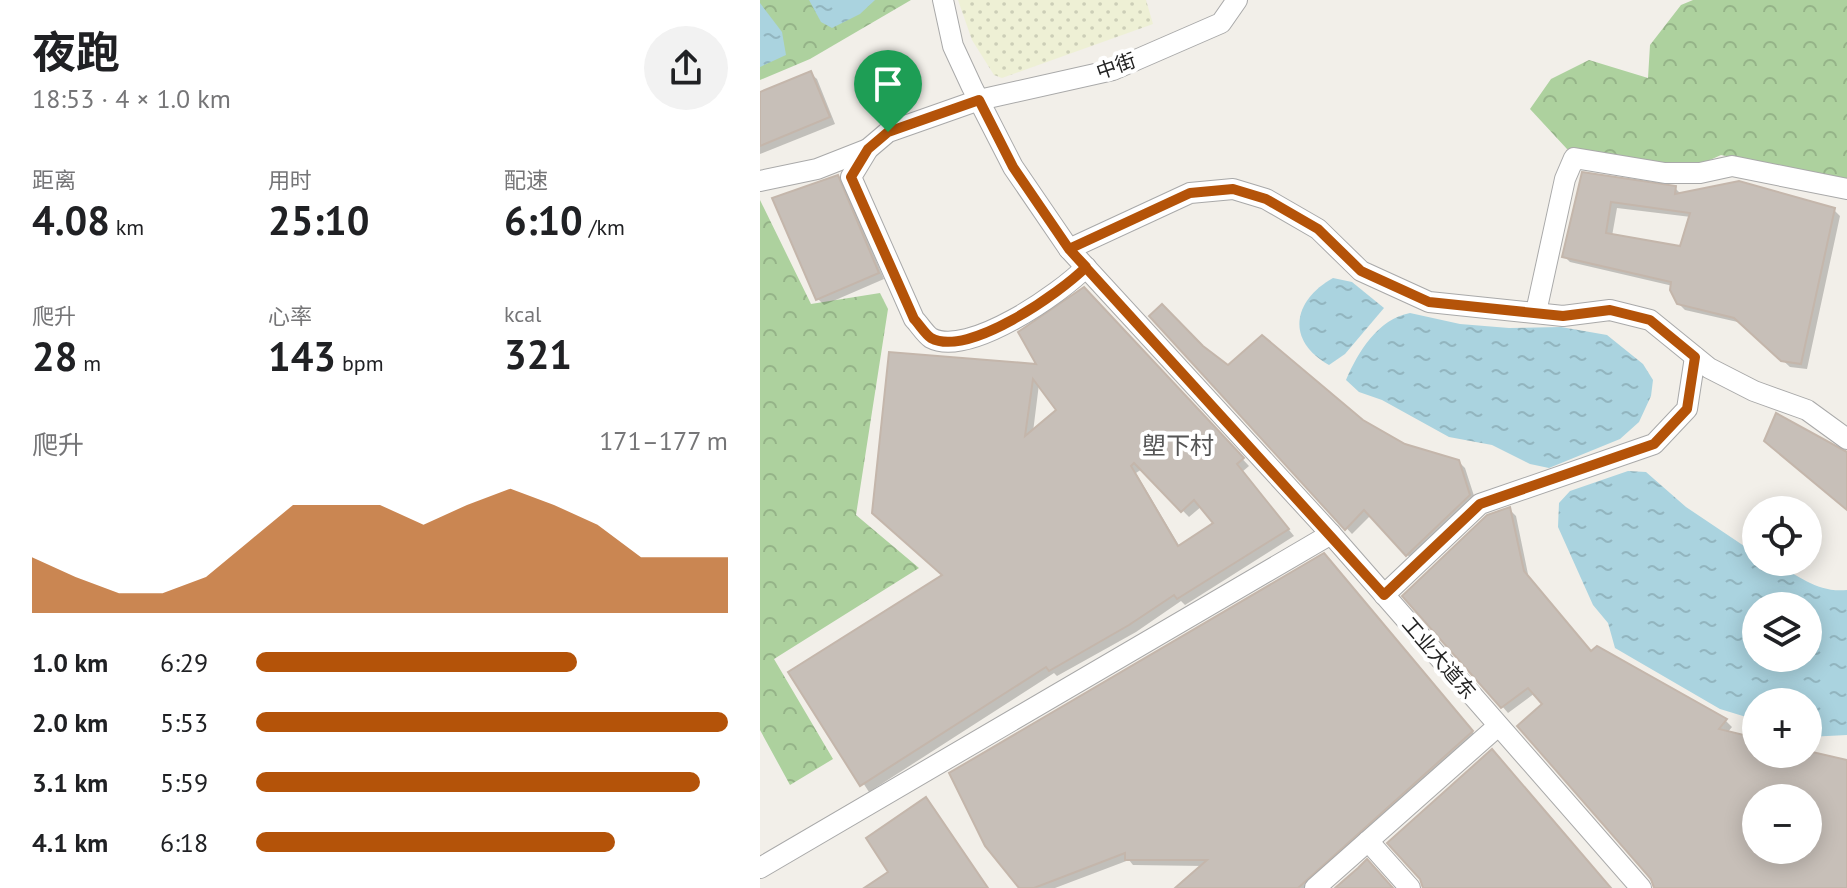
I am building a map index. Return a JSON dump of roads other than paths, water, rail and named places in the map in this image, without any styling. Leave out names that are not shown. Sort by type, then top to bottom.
[{"type":"street","name":"工业大道东","points":[[943,0],[953,46],[979,100],[1013,167],[1069,249],[1331,534],[1641,888]]},
{"type":"street","name":"中街","points":[[760,181],[817,169],[868,149],[888,132],[979,100],[1113,70],[1221,23],[1237,0]]},
{"type":"street","points":[[868,149],[851,177],[914,319],[931,338],[954,342],[980,336],[1073,281],[1086,267]]},
{"type":"street","points":[[1536,312],[1565,179],[1574,158],[1665,173],[1700,173],[1732,166],[1847,189]]},
{"type":"street","points":[[1069,249],[1190,193],[1233,189],[1266,199],[1318,229],[1361,271],[1390,287],[1429,302],[1563,316],[1610,310],[1650,320],[1695,357],[1754,391],[1807,410],[1847,439]]},
{"type":"street","points":[[1384,595],[1480,504],[1654,444],[1687,409],[1695,357]]},
{"type":"street","points":[[760,868],[1331,534]]},
{"type":"street","points":[[1315,888],[1498,726]]},
{"type":"street","points":[[1368,841],[1410,888]]},
{"type":"water","points":[[809,0],[875,0],[860,14],[832,28],[821,22]]},
{"type":"water","points":[[760,3],[782,32],[786,55],[760,67]]},
{"type":"water","points":[[1333,278],[1352,282],[1384,308],[1345,354],[1329,365],[1306,345],[1300,321],[1302,309],[1309,298]]},
{"type":"water","points":[[1410,313],[1460,324],[1509,328],[1561,327],[1607,335],[1643,364],[1653,380],[1651,396],[1639,422],[1620,439],[1549,468],[1530,464],[1492,445],[1449,437],[1382,400],[1359,392],[1346,380],[1370,338],[1388,322]]},
{"type":"water","points":[[1628,471],[1646,472],[1686,507],[1742,545],[1742,576],[1796,576],[1821,587],[1847,590],[1847,735],[1822,736],[1822,688],[1742,688],[1742,716],[1720,709],[1615,648],[1608,623],[1593,605],[1558,527],[1559,503],[1570,491]]},
{"type":"district","name":"塱下村","points":[[1178,446]]}]
